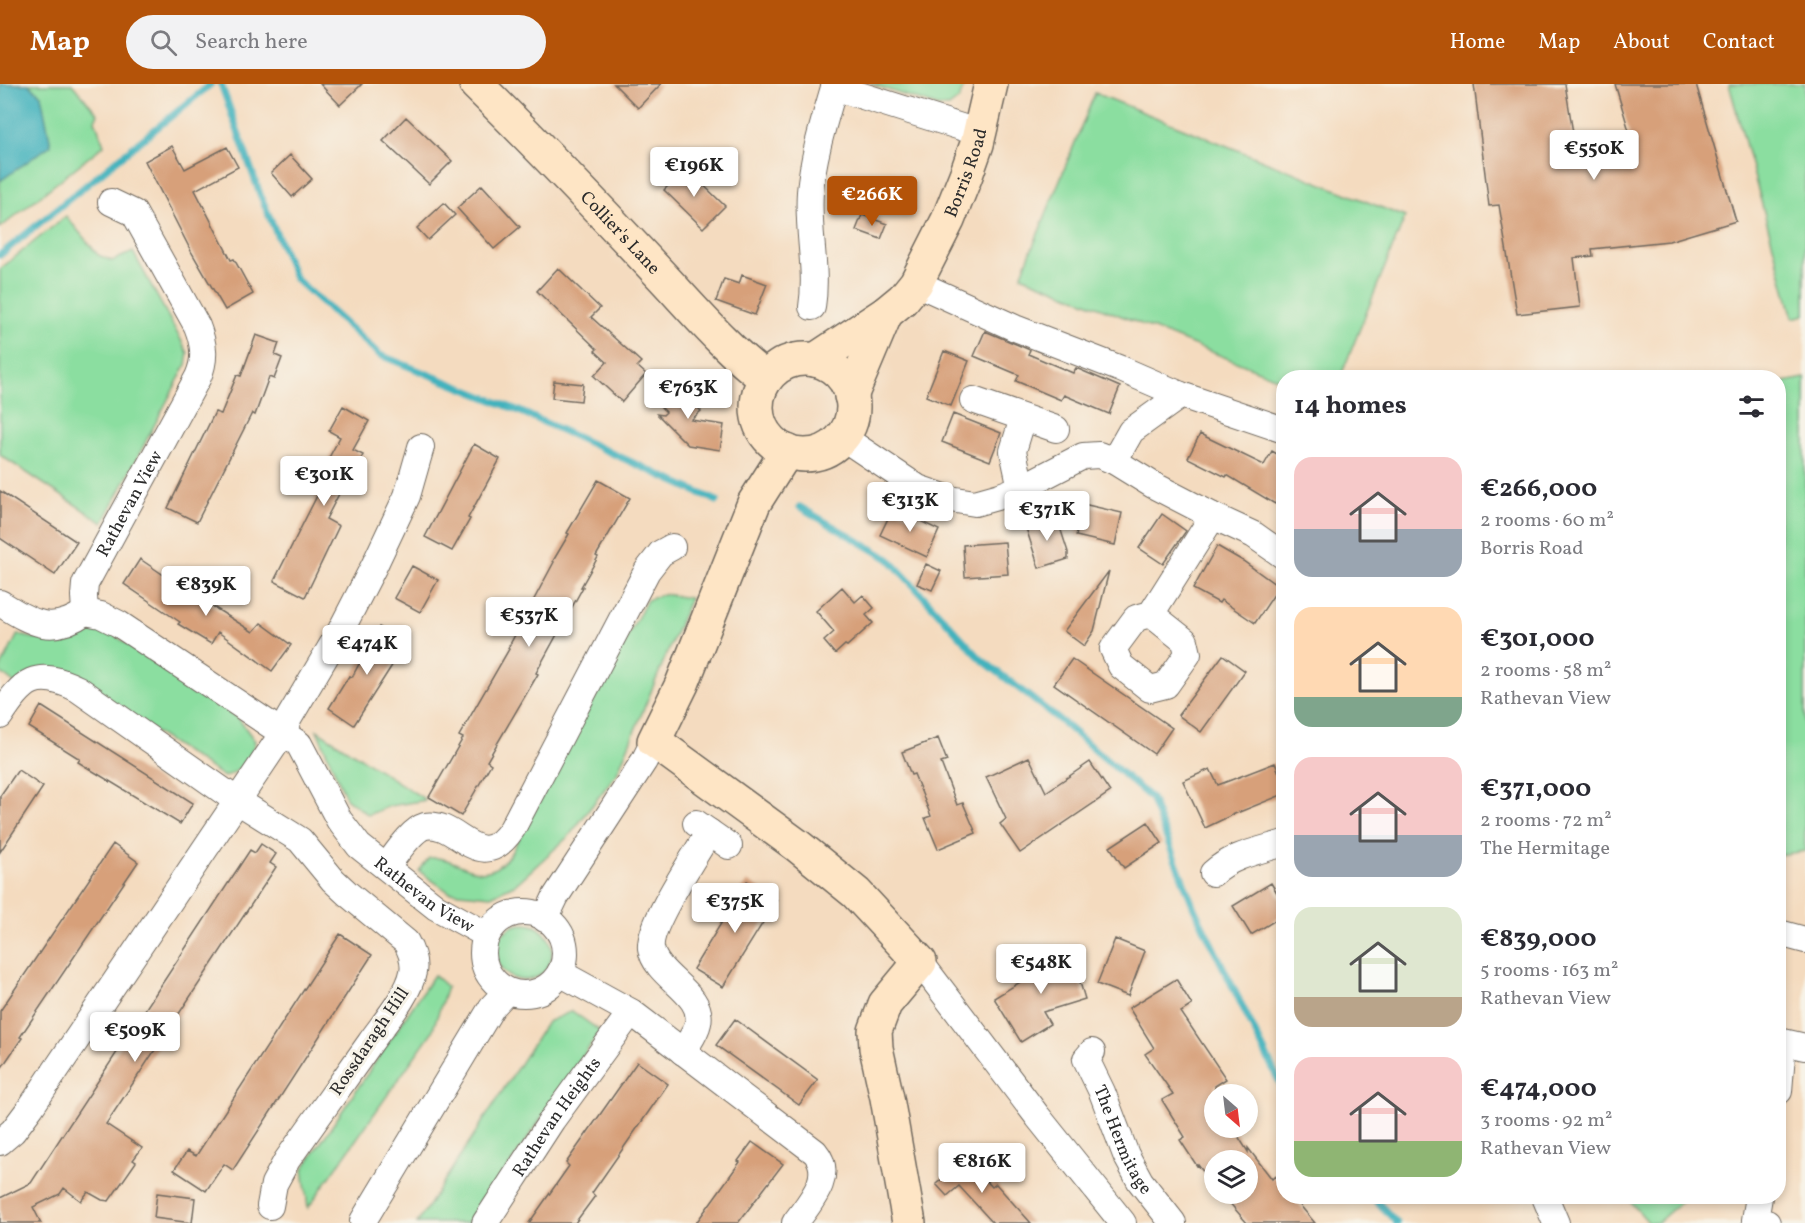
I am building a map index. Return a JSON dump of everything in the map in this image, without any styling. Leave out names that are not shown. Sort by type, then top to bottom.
[{"type":"street","name":"Collier's Lane","points":[[476,84],[651,264],[706,325],[766,379]]},
{"type":"street","name":"Borris Road","points":[[816,360],[886,313],[903,299],[916,283],[948,220],[966,174],[980,133],[991,84]]},
{"type":"street","points":[[812,308],[815,287],[810,193],[818,141],[834,85],[980,133]]},
{"type":"street","name":"Rathevan View","points":[[111,202],[134,213],[197,326],[203,344],[204,357],[198,377],[85,584],[85,612],[101,615],[119,624],[299,744],[339,820],[359,846],[436,907],[487,935]]},
{"type":"street","points":[[916,283],[1016,328],[1180,395],[1276,427]]},
{"type":"street","name":"Borris Road","points":[[851,396],[886,313]]},
{"type":"street","points":[[816,360],[826,364],[839,374],[846,383],[851,396],[852,418],[842,436],[833,446],[818,453],[806,455],[780,448],[769,439],[760,424],[758,395],[766,379],[776,369],[791,361],[816,360]]},
{"type":"street","points":[[1114,460],[1131,431],[1180,395]]},
{"type":"street","points":[[973,400],[1056,429]]},
{"type":"street","points":[[1021,488],[1013,452],[1023,418]]},
{"type":"street","points":[[842,436],[918,488],[950,499],[975,503],[1021,488],[1083,456],[1099,455],[1114,460],[1153,485],[1254,535],[1276,550]]},
{"type":"street","points":[[0,1142],[13,1131],[31,1107],[283,732],[341,630],[374,566],[407,496],[421,447]]},
{"type":"street","points":[[545,919],[556,896],[644,761],[682,684],[754,503],[787,451]]},
{"type":"street","points":[[1151,614],[1213,516]]},
{"type":"street","points":[[386,867],[402,846],[425,826],[433,826],[450,832],[482,848],[491,848],[505,840],[647,571],[662,553],[672,547]]},
{"type":"street","points":[[0,603],[44,625],[61,625],[85,612]]},
{"type":"street","name":"Rossdaragh Hill","points":[[0,716],[12,697],[24,685],[35,679],[58,679],[78,689],[236,800],[288,831],[308,847],[340,887],[406,942],[411,950],[413,974],[406,990],[287,1160],[274,1184],[270,1206]]},
{"type":"street","points":[[654,741],[798,846],[856,893],[920,962],[1038,1118],[1123,1223]]},
{"type":"street","points":[[683,1052],[699,1023],[698,1007],[655,959],[651,946],[654,927],[711,834]]},
{"type":"street","points":[[1213,873],[1223,863],[1276,845]]},
{"type":"street","points":[[517,913],[530,913],[545,919],[560,935],[564,947],[564,960],[560,973],[543,990],[531,994],[507,991],[497,984],[486,968],[483,948],[487,935],[495,924],[517,913]]},
{"type":"street","points":[[1786,935],[1805,940]]},
{"type":"street","points":[[909,1223],[876,1048],[875,1031],[885,1004],[920,962]]},
{"type":"street","points":[[560,973],[630,1012],[804,1143],[818,1156],[823,1171],[818,1190],[795,1223]]},
{"type":"street","points":[[363,1221],[492,1007],[507,991]]},
{"type":"street","name":"Rathevan Heights","points":[[485,1223],[552,1120],[630,1012]]},
{"type":"street","name":"The Hermitage","points":[[1092,1052],[1086,1059],[1102,1092],[1126,1155],[1140,1181],[1173,1223]]},
{"type":"street","points":[[1548,1204],[1556,1223]]},
{"type":"green space","points":[[0,84],[72,84],[98,114],[95,120],[104,145],[0,228]]},
{"type":"green space","points":[[870,84],[965,84],[959,99],[949,107],[940,107]]},
{"type":"green space","points":[[1729,84],[1805,84],[1805,315],[1793,318]]},
{"type":"green space","points":[[1095,93],[1405,217],[1343,370],[1276,370],[1276,378],[1021,276]]},
{"type":"green space","points":[[66,216],[98,255],[112,261],[133,252],[188,353],[186,365],[103,523],[0,455],[0,269]]},
{"type":"green space","points":[[1805,378],[1805,851],[1786,854],[1786,382]]},
{"type":"green space","points":[[663,594],[690,598],[617,773],[569,836],[516,884],[491,896],[449,892],[419,871],[429,858],[440,858],[480,872],[490,871],[500,865],[511,853],[647,600]]},
{"type":"green space","points":[[93,621],[238,718],[255,741],[245,763],[224,777],[70,677],[15,684],[0,672],[18,634],[38,638],[57,637],[85,627]]},
{"type":"green space","points":[[317,730],[426,800],[390,806],[368,815],[346,798]]},
{"type":"green space","points":[[524,924],[535,926],[544,932],[550,941],[552,952],[550,963],[544,972],[535,978],[524,980],[513,978],[504,972],[498,963],[496,952],[498,941],[504,932],[513,926]]},
{"type":"green space","points":[[434,975],[447,987],[432,1032],[308,1208],[303,1169]]},
{"type":"green space","points":[[572,1011],[600,1031],[471,1223],[417,1223],[547,1022]]},
{"type":"green space","points":[[1632,1204],[1678,1204],[1657,1223],[1649,1223]]},
{"type":"water","points":[[0,84],[28,84],[41,95],[51,145],[0,181]]},
{"type":"building","points":[[320,84],[362,84],[340,105]]},
{"type":"building","points":[[614,84],[661,84],[638,108]]},
{"type":"building","points":[[1474,84],[1565,84],[1575,145],[1630,134],[1615,84],[1696,84],[1736,221],[1669,241],[1592,249],[1593,256],[1574,258],[1580,307],[1517,314],[1499,205],[1489,206]]},
{"type":"building","points":[[406,117],[452,161],[429,184],[383,141]]},
{"type":"building","points":[[172,146],[185,169],[227,147],[238,167],[195,190],[231,260],[234,259],[253,294],[225,310],[192,253],[145,161]]},
{"type":"building","points":[[290,155],[312,179],[292,197],[271,173]]},
{"type":"building","points":[[686,168],[725,206],[703,228],[664,190]]},
{"type":"building","points":[[482,185],[520,227],[494,249],[457,208]]},
{"type":"building","points":[[444,203],[455,215],[428,240],[417,228]]},
{"type":"building","points":[[862,215],[887,224],[881,239],[856,230]]},
{"type":"building","points":[[558,268],[600,308],[591,317],[641,362],[637,366],[646,374],[622,402],[594,376],[607,362],[595,351],[597,349],[537,291]]},
{"type":"building","points":[[742,275],[767,284],[755,315],[716,301],[724,279],[739,284]]},
{"type":"building","points":[[985,331],[1030,350],[1028,354],[1073,373],[1076,368],[1120,387],[1109,414],[1064,395],[1061,400],[1016,381],[1019,375],[974,356]]},
{"type":"building","points":[[256,335],[279,343],[275,355],[282,358],[274,379],[269,377],[255,415],[252,413],[197,522],[168,508],[215,412],[221,414],[237,375],[241,376]]},
{"type":"building","points":[[944,351],[969,361],[951,406],[926,396]]},
{"type":"building","points":[[554,381],[583,384],[581,401],[552,398]]},
{"type":"building","points":[[667,384],[673,389],[676,386],[701,411],[691,420],[724,425],[720,450],[688,445],[657,414],[663,415],[666,412],[652,398]]},
{"type":"building","points":[[343,406],[369,421],[353,450],[363,455],[326,519],[339,526],[305,597],[274,581],[330,470],[324,467],[340,437],[329,431]]},
{"type":"building","points":[[953,414],[1001,433],[990,461],[942,442]]},
{"type":"building","points":[[1200,434],[1264,465],[1272,451],[1276,453],[1276,502],[1275,504],[1227,475],[1226,477],[1188,458]]},
{"type":"building","points":[[474,444],[500,459],[452,551],[425,537]]},
{"type":"building","points":[[598,480],[630,498],[596,556],[598,557],[581,587],[583,587],[536,673],[538,674],[487,761],[491,764],[461,816],[429,797],[463,738],[459,736],[509,649],[569,534],[567,533]]},
{"type":"building","points":[[0,491],[77,542],[55,575],[0,538]]},
{"type":"building","points":[[1083,504],[1122,513],[1115,545],[1076,536]]},
{"type":"building","points":[[893,508],[939,530],[927,557],[880,535]]},
{"type":"building","points":[[1162,514],[1186,531],[1163,564],[1139,548]]},
{"type":"building","points":[[1056,515],[1068,552],[1068,559],[1039,568],[1025,525]]},
{"type":"building","points":[[1005,542],[1008,574],[965,577],[963,545]]},
{"type":"building","points":[[1217,546],[1276,585],[1276,592],[1255,623],[1221,600],[1219,603],[1193,589]]},
{"type":"building","points":[[140,559],[168,578],[164,585],[190,599],[193,594],[253,632],[261,623],[291,645],[272,671],[218,632],[211,644],[178,624],[180,622],[124,584]]},
{"type":"building","points":[[926,564],[941,571],[932,590],[917,584]]},
{"type":"building","points":[[412,566],[438,580],[420,612],[394,598]]},
{"type":"building","points":[[1109,571],[1094,631],[1084,646],[1064,631]]},
{"type":"building","points":[[842,587],[855,602],[863,595],[874,608],[866,615],[873,623],[835,654],[824,641],[834,632],[816,611]]},
{"type":"building","points":[[379,627],[405,641],[354,725],[329,708],[349,676],[352,677]]},
{"type":"building","points":[[1223,655],[1245,671],[1201,732],[1178,715]]},
{"type":"building","points":[[1072,659],[1172,728],[1154,754],[1054,684]]},
{"type":"building","points":[[41,706],[193,803],[180,824],[78,762],[80,759],[29,727]]},
{"type":"building","points":[[938,738],[947,761],[941,763],[957,805],[963,803],[976,833],[938,849],[925,818],[931,816],[914,774],[911,775],[902,752]]},
{"type":"building","points":[[1029,757],[1046,792],[1090,762],[1110,792],[1020,853],[1000,824],[1006,819],[986,777]]},
{"type":"building","points":[[1275,763],[1276,765],[1276,797],[1205,828],[1183,781],[1210,769],[1218,785]]},
{"type":"building","points":[[18,770],[43,787],[0,852],[0,796]]},
{"type":"building","points":[[1148,822],[1162,843],[1124,868],[1110,847]]},
{"type":"building","points":[[113,844],[138,862],[0,1070],[0,1011]]},
{"type":"building","points":[[261,844],[276,854],[270,863],[276,867],[106,1124],[142,1148],[133,1160],[136,1162],[109,1201],[102,1200],[88,1192],[81,1201],[64,1188],[60,1194],[33,1207],[41,1223],[0,1223],[0,1198],[31,1183],[250,850],[255,853]]},
{"type":"building","points":[[747,881],[777,900],[723,987],[693,969]]},
{"type":"building","points":[[1271,883],[1276,891],[1276,920],[1251,935],[1233,906]]},
{"type":"building","points":[[340,934],[372,955],[233,1170],[224,1164],[206,1191],[174,1170],[187,1151],[196,1156]]},
{"type":"building","points":[[1115,939],[1145,951],[1128,996],[1097,984]]},
{"type":"building","points":[[1070,949],[1085,999],[1043,1012],[1050,1024],[1021,1042],[994,998],[1045,967],[1042,958]]},
{"type":"building","points":[[1176,979],[1192,1005],[1181,1012],[1226,1079],[1218,1084],[1204,1084],[1204,1138],[1239,1138],[1247,1150],[1204,1150],[1204,1173],[1197,1166],[1180,1140],[1185,1137],[1162,1100],[1173,1094],[1145,1054],[1154,1048],[1129,1008]]},
{"type":"building","points":[[735,1019],[818,1080],[799,1105],[716,1045]]},
{"type":"building","points":[[637,1062],[668,1084],[592,1193],[595,1196],[575,1223],[529,1223],[569,1166],[566,1163]]},
{"type":"building","points":[[752,1142],[783,1164],[738,1223],[696,1223],[740,1162],[738,1161]]},
{"type":"building","points":[[966,1158],[992,1187],[996,1184],[1031,1223],[993,1223],[959,1186],[947,1196],[936,1184]]},
{"type":"building","points":[[1258,1161],[1272,1179],[1276,1177],[1276,1204],[1299,1204],[1315,1223],[1247,1223],[1231,1204],[1258,1204]]},
{"type":"building","points":[[157,1193],[195,1198],[192,1223],[154,1218]]},
{"type":"waterway","points":[[0,255],[211,84]]},
{"type":"waterway","points":[[221,84],[260,194],[295,278],[380,355],[517,410],[717,501]]},
{"type":"waterway","points":[[800,507],[889,559],[981,659],[1062,722],[1151,798],[1194,908],[1276,1075]]},
{"type":"waterway","points":[[1379,1204],[1397,1223]]}]
